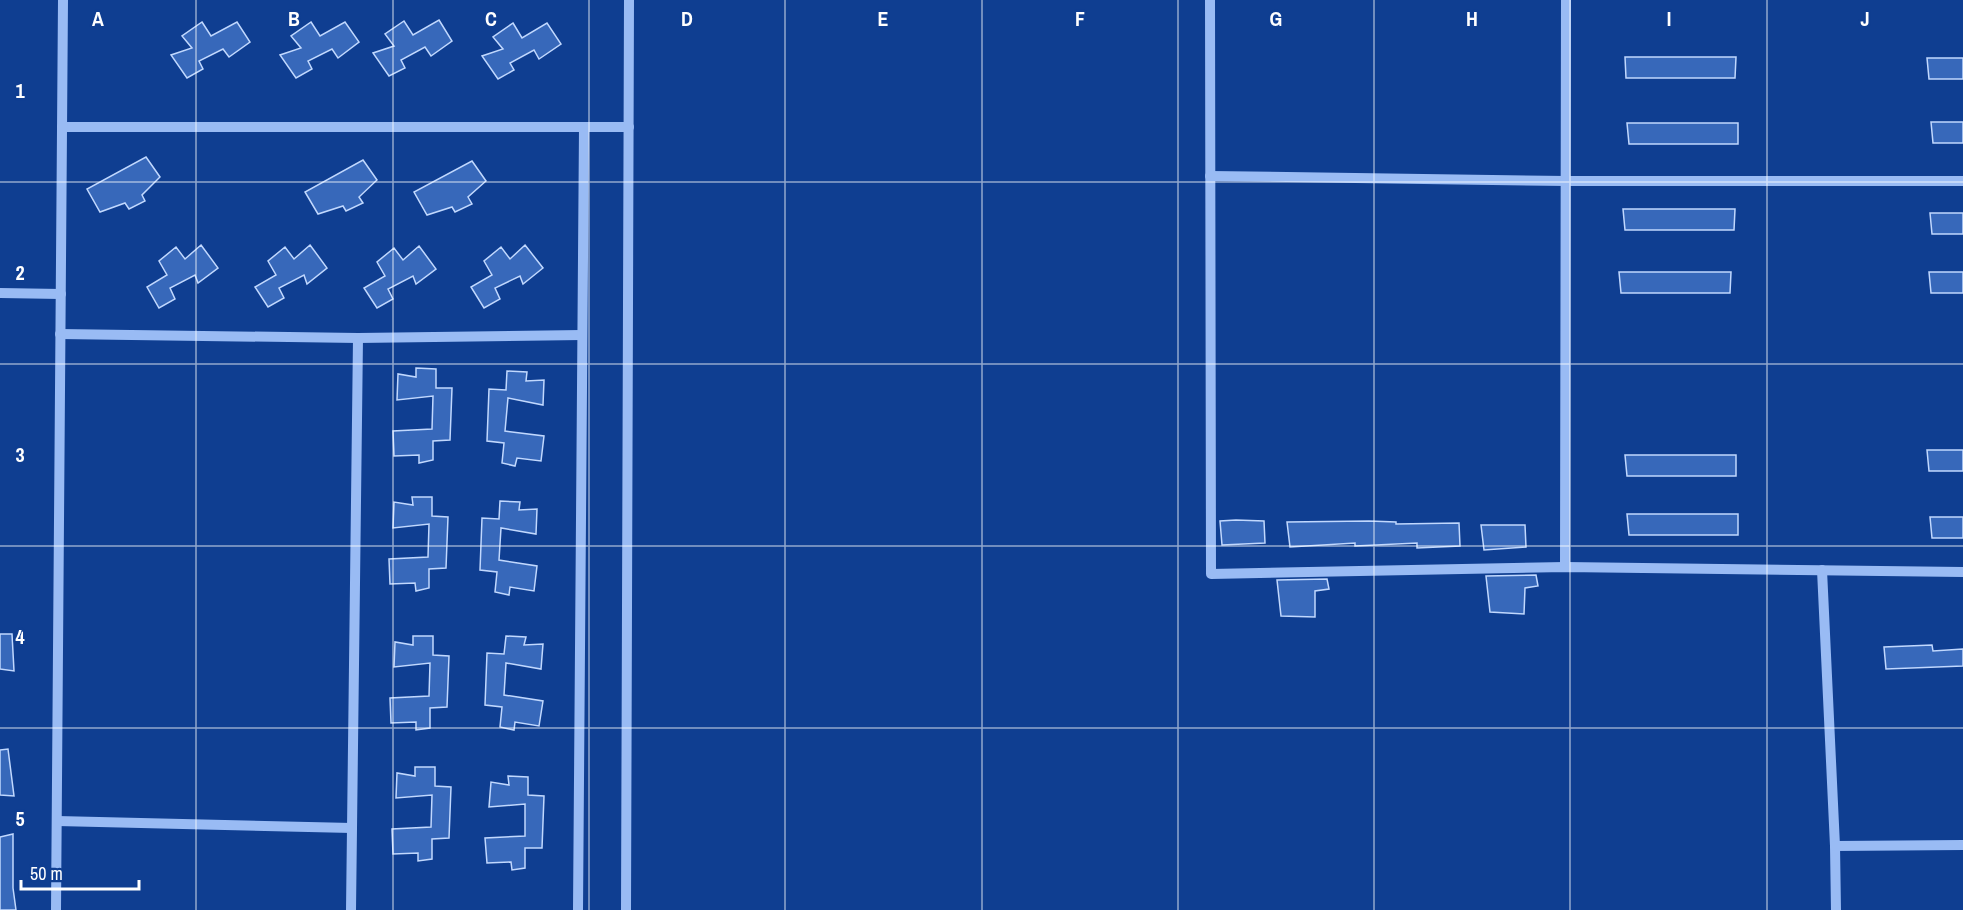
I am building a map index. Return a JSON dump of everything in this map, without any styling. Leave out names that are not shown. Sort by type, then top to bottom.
[{"type":"street","points":[[56,910],[63,0]]},
{"type":"street","points":[[626,910],[629,0]]},
{"type":"street","points":[[1210,0],[1211,574],[1565,567],[1963,572]]},
{"type":"street","points":[[1565,567],[1566,0]]},
{"type":"street","points":[[62,127],[629,127]]},
{"type":"street","points":[[578,910],[584,127]]},
{"type":"street","points":[[1210,176],[1566,181],[1963,181]]},
{"type":"street","points":[[0,293],[61,294]]},
{"type":"street","points":[[60,334],[358,338],[582,335]]},
{"type":"street","points":[[351,910],[358,338]]},
{"type":"street","points":[[1822,570],[1836,910]]},
{"type":"street","points":[[57,821],[352,828]]},
{"type":"street","points":[[1835,846],[1963,845]]},
{"type":"building","points":[[439,20],[452,41],[431,56],[425,47],[401,60],[405,68],[389,76],[373,53],[394,46],[385,34],[404,21],[413,35]]},
{"type":"building","points":[[202,22],[211,36],[237,22],[250,42],[229,57],[223,49],[199,61],[203,69],[187,78],[171,55],[192,48],[182,36]]},
{"type":"building","points":[[311,22],[320,36],[345,22],[359,42],[338,58],[332,49],[308,61],[312,69],[296,78],[280,55],[301,48],[291,36]]},
{"type":"building","points":[[513,23],[522,38],[547,23],[561,44],[539,59],[534,50],[510,63],[514,70],[498,79],[482,56],[503,49],[493,37]]},
{"type":"building","points":[[1625,57],[1736,57],[1735,78],[1626,78]]},
{"type":"building","points":[[1927,58],[1963,58],[1963,79],[1929,79]]},
{"type":"building","points":[[1931,122],[1963,122],[1963,143],[1933,143]]},
{"type":"building","points":[[1627,123],[1738,123],[1738,144],[1629,144]]},
{"type":"building","points":[[146,157],[160,177],[142,195],[145,201],[129,209],[125,203],[100,212],[87,189]]},
{"type":"building","points":[[363,160],[377,180],[359,197],[363,203],[346,211],[343,206],[318,214],[305,192]]},
{"type":"building","points":[[472,161],[486,181],[468,197],[472,204],[455,212],[452,207],[427,215],[414,192]]},
{"type":"building","points":[[1623,209],[1735,209],[1734,230],[1625,230]]},
{"type":"building","points":[[1930,213],[1963,213],[1963,234],[1932,234]]},
{"type":"building","points":[[201,245],[218,268],[198,283],[195,275],[170,288],[175,299],[159,308],[147,287],[167,275],[159,261],[176,247],[185,259]]},
{"type":"building","points":[[310,245],[327,268],[307,284],[304,275],[279,288],[284,298],[268,307],[255,287],[276,275],[268,261],[285,247],[294,259]]},
{"type":"building","points":[[525,245],[543,268],[523,284],[520,276],[495,288],[500,299],[484,308],[471,287],[492,275],[484,261],[501,247],[510,259]]},
{"type":"building","points":[[419,246],[436,269],[416,284],[413,276],[388,289],[393,299],[377,308],[364,288],[385,276],[377,262],[394,248],[403,260]]},
{"type":"building","points":[[1619,272],[1731,272],[1730,293],[1621,293]]},
{"type":"building","points":[[1929,272],[1963,272],[1963,293],[1931,293]]},
{"type":"building","points":[[416,368],[436,369],[436,388],[452,388],[450,440],[433,441],[433,460],[419,463],[419,455],[394,456],[393,431],[432,429],[433,396],[397,400],[398,374],[416,377]]},
{"type":"building","points":[[507,371],[527,372],[526,381],[544,380],[543,405],[508,398],[505,431],[544,436],[541,461],[517,458],[515,466],[502,463],[504,443],[487,441],[489,389],[506,390]]},
{"type":"building","points":[[1927,450],[1963,450],[1963,471],[1929,471]]},
{"type":"building","points":[[1625,455],[1736,455],[1736,476],[1627,476]]},
{"type":"building","points":[[412,497],[432,497],[432,516],[448,517],[446,568],[429,569],[429,588],[416,591],[415,583],[390,584],[389,559],[428,557],[429,524],[393,528],[394,502],[413,505]]},
{"type":"building","points":[[500,501],[520,502],[519,510],[537,509],[536,534],[501,528],[499,560],[537,566],[534,591],[510,587],[509,595],[495,592],[497,572],[480,570],[482,518],[499,519]]},
{"type":"building","points":[[1627,514],[1738,514],[1738,535],[1629,535]]},
{"type":"building","points":[[1930,517],[1963,517],[1963,538],[1932,538]]},
{"type":"building","points":[[1220,521],[1264,521],[1265,543],[1222,545]]},
{"type":"building","points":[[1287,522],[1396,522],[1396,524],[1459,523],[1460,546],[1417,548],[1417,543],[1355,546],[1355,543],[1290,547]]},
{"type":"building","points":[[1481,525],[1525,525],[1526,547],[1484,550]]},
{"type":"building","points":[[1536,575],[1538,586],[1525,588],[1524,614],[1490,612],[1486,576]]},
{"type":"building","points":[[1327,579],[1329,589],[1315,591],[1315,617],[1281,616],[1277,580]]},
{"type":"building","points":[[0,634],[12,634],[14,671],[0,669]]},
{"type":"building","points":[[413,636],[433,636],[433,655],[449,656],[447,707],[430,708],[430,728],[416,730],[416,722],[391,723],[390,698],[429,696],[430,663],[394,667],[395,642],[413,645]]},
{"type":"building","points":[[506,636],[526,637],[524,645],[543,644],[541,669],[506,663],[504,695],[543,701],[539,726],[515,722],[514,730],[500,727],[502,707],[485,705],[487,653],[504,654]]},
{"type":"building","points":[[1932,645],[1933,651],[1963,649],[1963,666],[1886,669],[1884,647]]},
{"type":"building","points":[[8,749],[14,796],[0,795],[0,750]]},
{"type":"building","points":[[415,767],[435,767],[435,786],[451,787],[449,838],[432,839],[432,859],[418,861],[418,853],[393,854],[392,829],[431,827],[432,795],[396,798],[397,773],[415,776]]},
{"type":"building","points":[[508,776],[528,777],[528,795],[544,796],[542,848],[525,848],[525,868],[512,870],[511,862],[487,863],[485,838],[525,836],[525,804],[489,807],[491,782],[509,785]]},
{"type":"building","points":[[13,834],[13,888],[16,910],[0,910],[0,837]]}]
